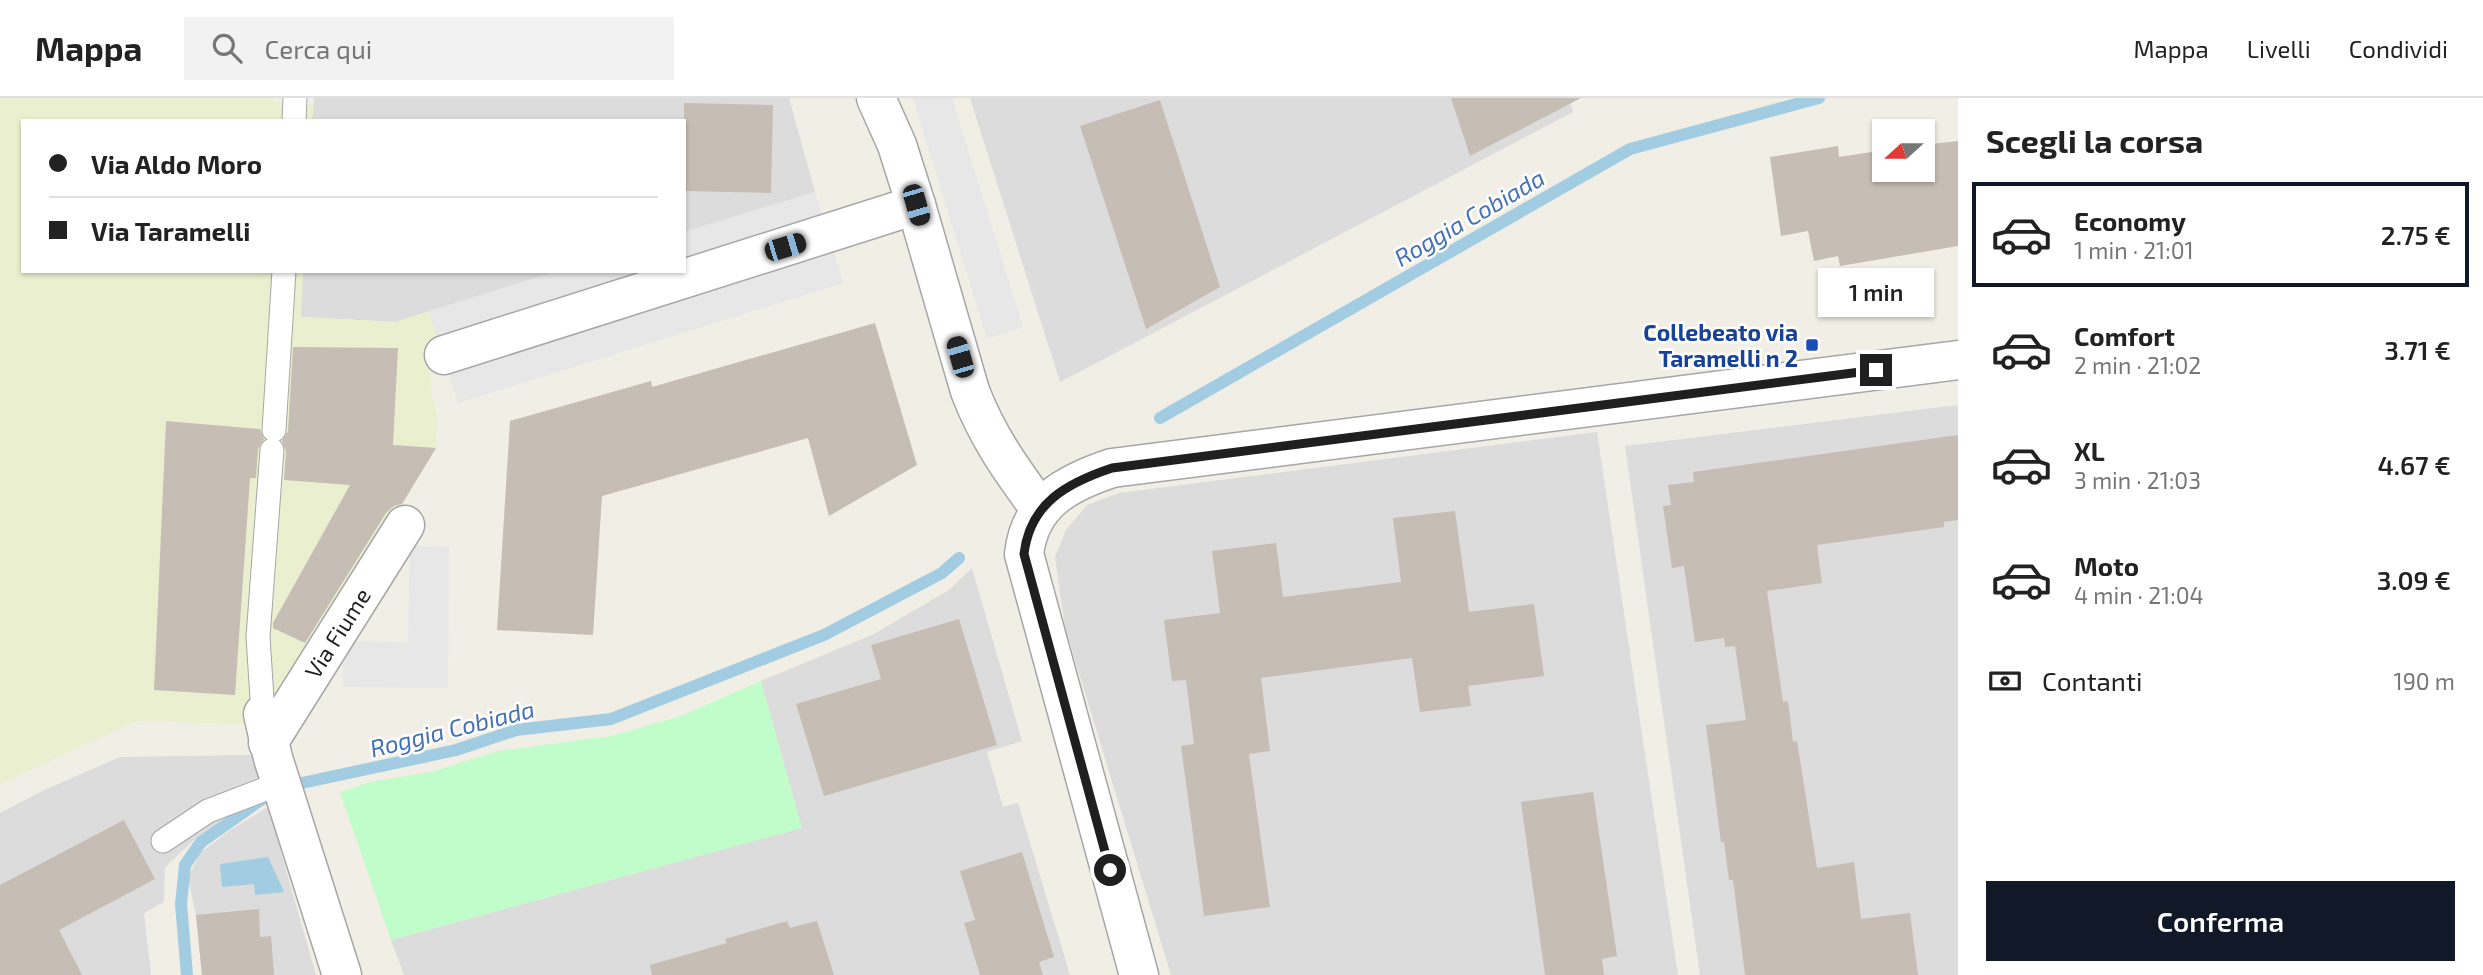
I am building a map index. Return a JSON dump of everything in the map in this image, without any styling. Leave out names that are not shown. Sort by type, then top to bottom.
[{"type":"street","points":[[876,98],[897,145],[970,391],[982,422],[997,449],[1040,509]]},
{"type":"street","points":[[444,355],[916,205]]},
{"type":"street","points":[[1139,975],[1024,554],[1026,536],[1040,509],[1060,491],[1083,478],[1112,468],[1958,360]]},
{"type":"street","name":"Via Fiume","points":[[275,762],[405,524]]},
{"type":"street","points":[[275,762],[342,975]]},
{"type":"lane","points":[[294,119],[295,98]]},
{"type":"lane","points":[[163,841],[275,762],[258,637],[284,273]]},
{"type":"shaded area","points":[[314,98],[789,98],[815,192],[686,231],[686,119],[312,119]]},
{"type":"shaded area","points":[[913,98],[952,98],[1023,327],[987,339]]},
{"type":"shaded area","points":[[970,98],[1569,98],[1573,112],[1060,382]]},
{"type":"shaded area","points":[[815,192],[826,226],[686,268],[686,231]]},
{"type":"shaded area","points":[[833,250],[843,283],[458,403],[447,369]]},
{"type":"shaded area","points":[[303,273],[552,273],[396,322],[300,317]]},
{"type":"shaded area","points":[[552,273],[672,273],[440,345],[429,311]]},
{"type":"shaded area","points":[[1958,405],[1958,975],[1700,975],[1625,446]]},
{"type":"shaded area","points":[[1597,432],[1678,975],[1171,975],[1065,627],[1055,557],[1066,530],[1087,505],[1119,493]]},
{"type":"shaded area","points":[[410,546],[449,547],[448,688],[343,687],[343,641],[408,642]]},
{"type":"shaded area","points":[[972,568],[1022,741],[987,752],[1003,807],[1018,803],[1070,975],[404,975],[391,940],[801,828],[761,681],[874,634],[949,590]]},
{"type":"shaded area","points":[[252,755],[263,790],[197,837],[165,867],[164,902],[144,913],[151,975],[0,975],[0,813],[42,791],[120,757]]},
{"type":"shaded area","points":[[268,807],[316,975],[202,975],[196,915],[188,878],[200,853]]},
{"type":"green space","points":[[0,98],[273,98],[273,102],[314,104],[312,119],[21,119],[21,273],[303,273],[301,317],[396,322],[429,311],[440,345],[430,362],[431,390],[437,416],[436,448],[283,703],[243,724],[136,721],[0,784]]},
{"type":"green space","points":[[761,681],[802,828],[391,940],[340,792],[371,782],[431,772],[498,751],[612,736],[681,716]]},
{"type":"water","points":[[268,857],[284,892],[255,895],[254,884],[222,887],[220,864]]},
{"type":"building","points":[[1451,98],[1581,98],[1470,156]]},
{"type":"building","points":[[1160,100],[1220,287],[1146,329],[1080,126]]},
{"type":"building","points":[[684,103],[773,105],[771,193],[686,191]]},
{"type":"building","points":[[1958,141],[1958,246],[1840,266],[1838,256],[1814,261],[1808,231],[1781,236],[1770,157],[1838,146],[1839,157],[1872,152],[1872,182],[1936,182],[1936,144]]},
{"type":"building","points":[[875,323],[917,465],[829,516],[808,438],[602,496],[593,635],[497,630],[510,421],[651,381],[652,387]]},
{"type":"building","points":[[293,347],[398,348],[393,445],[436,448],[402,504],[394,506],[386,513],[305,643],[273,628],[273,623],[350,485],[284,480],[286,451],[282,441],[288,431]]},
{"type":"building","points":[[166,421],[260,429],[264,439],[258,449],[256,478],[250,478],[235,695],[154,690]]},
{"type":"building","points":[[1958,435],[1958,520],[1944,522],[1944,527],[1817,545],[1822,583],[1767,591],[1783,702],[1788,701],[1793,742],[1797,741],[1817,868],[1854,862],[1861,919],[1910,913],[1918,975],[1745,975],[1733,880],[1729,880],[1724,842],[1721,842],[1706,725],[1746,720],[1735,646],[1725,647],[1724,638],[1695,642],[1684,566],[1672,568],[1663,506],[1671,505],[1668,485],[1694,482],[1693,472]]},
{"type":"building","points":[[1455,511],[1469,612],[1534,604],[1544,676],[1468,686],[1471,706],[1420,712],[1412,658],[1261,678],[1270,751],[1249,754],[1270,907],[1204,916],[1181,746],[1194,744],[1186,680],[1172,681],[1164,620],[1220,613],[1212,551],[1276,543],[1283,597],[1401,582],[1393,518]]},
{"type":"building","points":[[959,619],[997,745],[824,796],[796,704],[881,679],[871,645]]},
{"type":"building","points":[[1593,792],[1617,956],[1602,959],[1604,975],[1545,975],[1521,802]]},
{"type":"building","points":[[124,820],[155,879],[59,930],[82,975],[0,975],[0,885]]},
{"type":"building","points":[[1022,852],[1054,957],[1039,962],[1043,975],[980,975],[964,923],[975,920],[960,871]]},
{"type":"building","points":[[259,909],[260,937],[271,936],[274,975],[202,975],[196,915]]},
{"type":"building","points":[[787,921],[790,928],[817,921],[834,975],[652,975],[650,965],[727,943],[725,939]]},
{"type":"waterway","name":"Roggia Cobiada","points":[[1160,418],[1630,149],[1819,98]]},
{"type":"waterway","name":"Roggia Cobiada","points":[[288,786],[456,750],[516,730],[611,719],[824,635],[942,573],[959,558]]},
{"type":"waterway","name":"Roggia Cobiada","points":[[187,975],[181,904],[185,865],[201,842],[265,797]]},
{"type":"place","name":"Collebeato via Taramelli n 2","points":[[1812,345]]},
{"type":"route","points":[[1110,870],[1024,554],[1026,536],[1032,522],[1040,509],[1060,491],[1083,478],[1112,468],[1876,370]]}]
